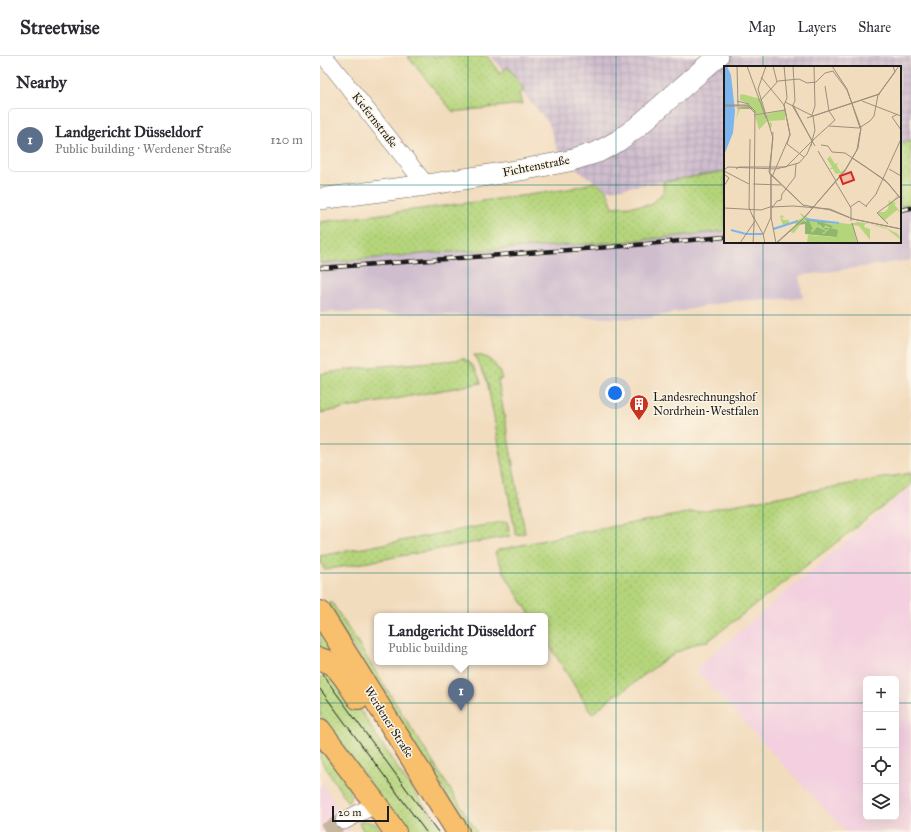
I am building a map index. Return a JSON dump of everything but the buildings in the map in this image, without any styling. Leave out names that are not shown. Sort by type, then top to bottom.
[{"type":"main road","name":"Werdener Straße","points":[[320,612],[458,832]]},
{"type":"main road","points":[[320,659],[326,660],[336,667],[403,770],[428,784]]},
{"type":"main road","points":[[320,730],[376,804],[395,832]]},
{"type":"street","name":"Kiefernstraße","points":[[324,56],[426,185]]},
{"type":"street","name":"Fichtenstraße","points":[[320,199],[426,185],[528,169],[569,161],[598,152],[618,141],[637,127],[718,56]]},
{"type":"street","points":[[344,822],[376,804]]},
{"type":"shaded area","points":[[491,56],[911,56],[911,141],[901,143],[901,66],[724,66],[724,171],[663,182],[608,190],[561,159],[548,122]]},
{"type":"shaded area","points":[[911,196],[911,260],[799,276],[803,298],[730,301],[644,319],[337,312],[320,313],[320,251],[724,223],[724,243],[901,243],[901,198]]},
{"type":"shaded area","points":[[911,487],[911,832],[846,832],[695,669]]},
{"type":"shaded area","points":[[320,781],[335,803],[351,832],[320,832]]},
{"type":"green space","points":[[407,56],[487,56],[500,74],[508,67],[524,89],[519,94],[522,104],[453,112]]},
{"type":"green space","points":[[911,141],[911,204],[901,206],[901,143]]},
{"type":"green space","points":[[724,171],[724,231],[622,242],[433,253],[320,263],[320,222],[528,195],[569,189],[595,182],[607,191],[613,207],[651,205],[664,191],[663,182]]},
{"type":"green space","points":[[474,355],[479,355],[492,362],[498,369],[502,379],[498,380],[525,533],[516,535],[488,386],[486,378]]},
{"type":"green space","points":[[462,358],[469,362],[474,368],[481,383],[320,413],[320,374],[359,368],[456,360]]},
{"type":"green space","points":[[911,473],[911,485],[708,641],[700,642],[673,654],[674,655],[664,660],[619,694],[617,693],[592,714],[548,643],[548,613],[529,613],[507,578],[495,553],[498,550],[577,533]]},
{"type":"green space","points":[[507,521],[510,536],[325,570],[320,562],[320,556]]},
{"type":"green space","points":[[331,601],[477,832],[470,832],[326,604]]},
{"type":"green space","points":[[321,633],[334,653],[320,650]]},
{"type":"green space","points":[[326,673],[350,694],[399,771],[444,832],[406,832],[320,715],[320,678]]},
{"type":"green space","points":[[320,746],[348,784],[351,795],[348,803],[320,759]]},
{"type":"green space","points":[[363,821],[374,824],[382,832],[364,832],[359,823]]},
{"type":"tunnel","points":[[325,832],[344,821]]},
{"type":"tram line","points":[[320,671],[438,832]]},
{"type":"tram line","points":[[320,689],[426,832]]},
{"type":"railway","points":[[901,210],[911,208]]},
{"type":"railway","points":[[320,268],[624,246],[724,237]]},
{"type":"place","name":"Landesrechnungshof Nordrhein-Westfalen","points":[[639,421]]},
{"type":"place","name":"Landgericht Düsseldorf","points":[[461,711]]}]
